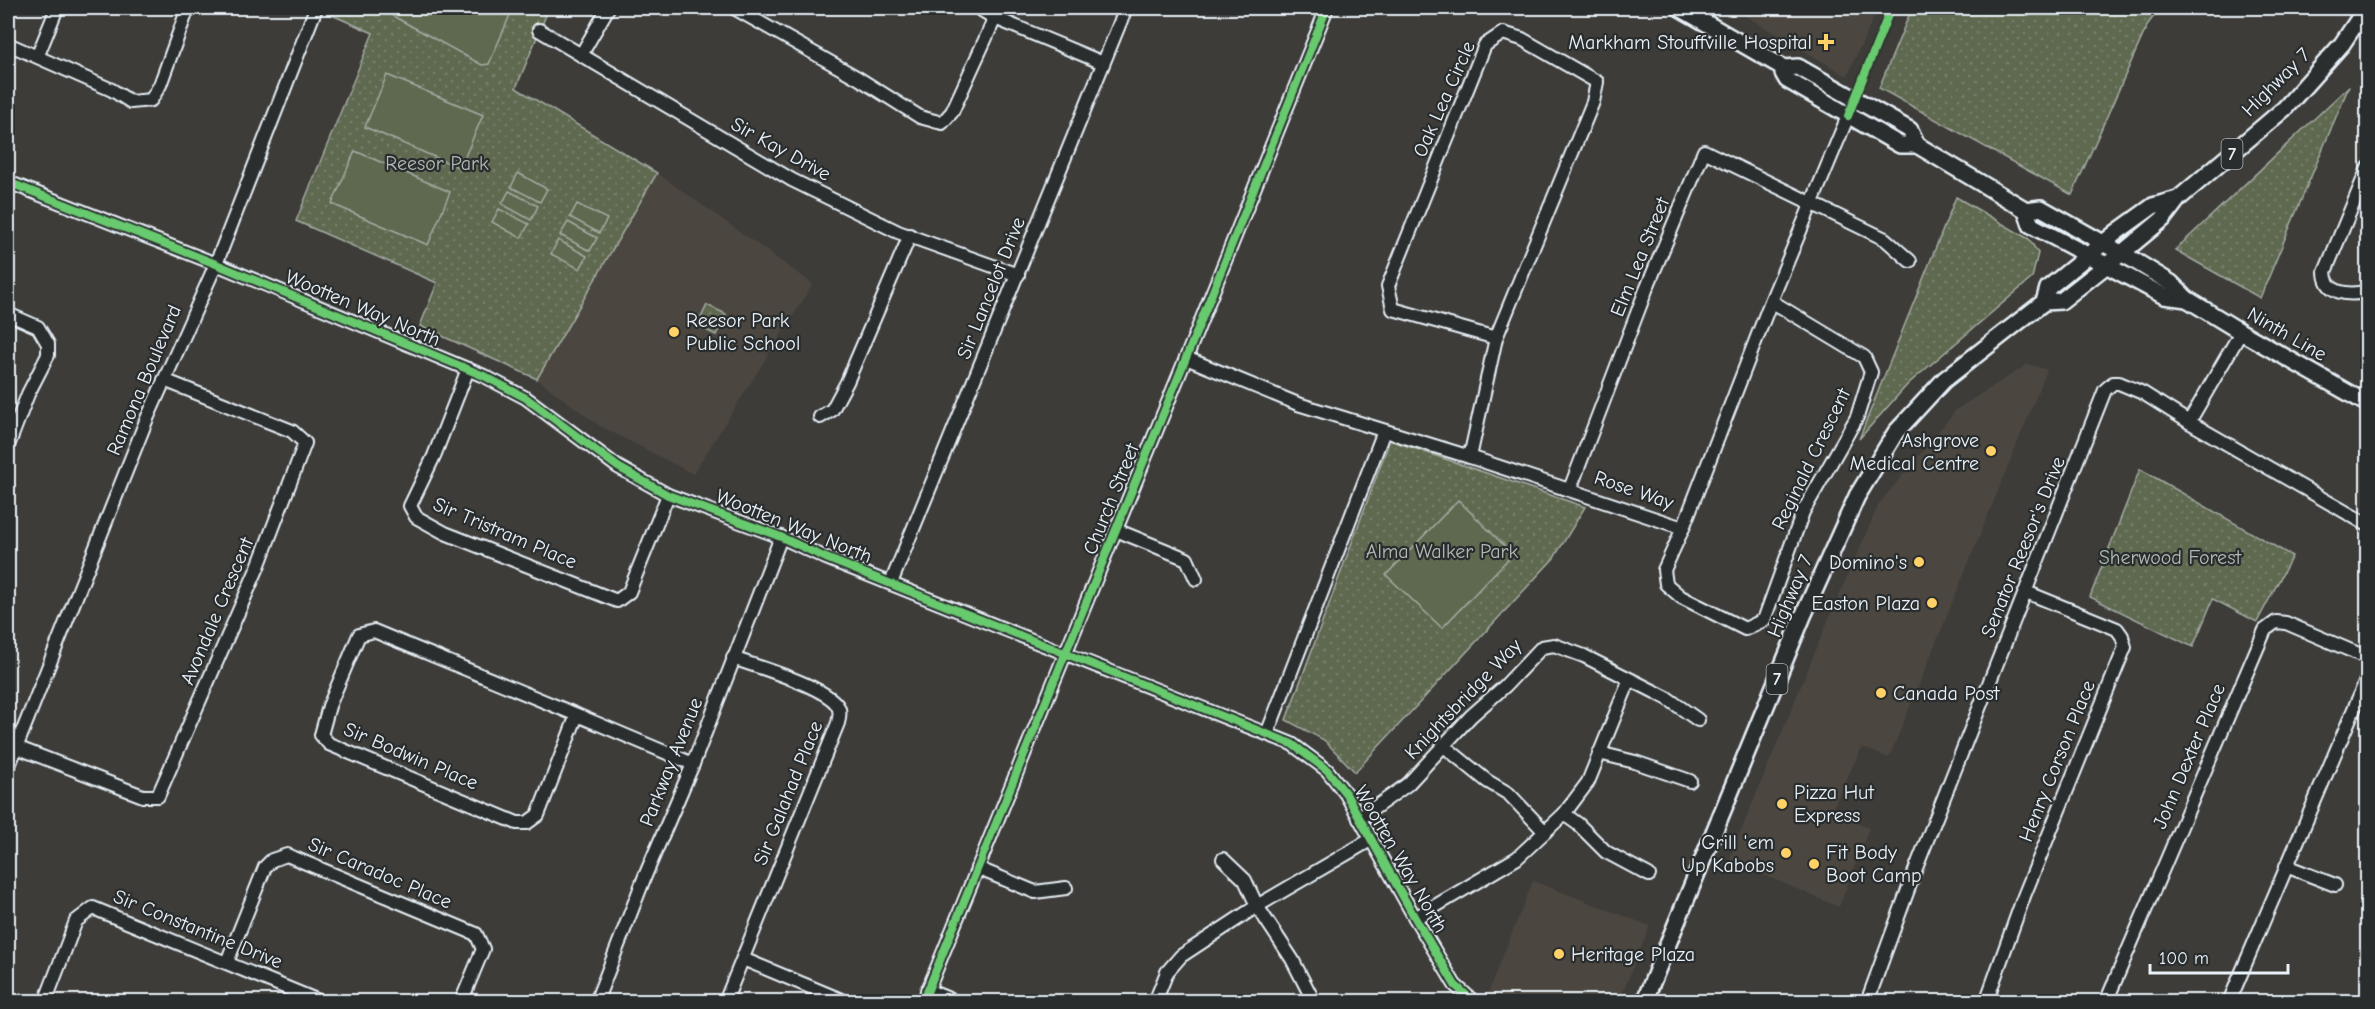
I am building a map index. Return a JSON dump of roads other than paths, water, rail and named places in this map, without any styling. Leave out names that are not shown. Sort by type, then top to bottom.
[{"type":"main road","name":"Ninth Line","points":[[1680,8],[1784,69],[1797,67],[1910,130],[1917,145]]},
{"type":"main road","name":"Highway 7","points":[[1646,1001],[1803,616],[1857,496],[1896,432],[1944,380],[2044,302],[2061,301],[2163,219],[2178,199],[2285,108],[2342,44],[2366,8]]},
{"type":"main road","name":"Ninth Line","points":[[1784,69],[1783,73],[1787,80],[1848,116],[1900,144],[1917,145],[2026,210],[2041,208],[2171,283],[2187,299],[2241,333],[2367,404]]},
{"type":"main road","name":"Highway 7","points":[[2044,302],[2048,288],[2102,243],[2152,206],[2178,199]]},
{"type":"main road","name":"Ninth Line","points":[[2026,210],[2031,225],[2164,296],[2187,299]]},
{"type":"street","points":[[38,55],[57,8]]},
{"type":"street","points":[[8,44],[38,55],[112,90],[131,102],[151,100],[160,85],[188,8]]},
{"type":"street","name":"Ramona Boulevard","points":[[8,768],[164,380],[216,264],[316,8]]},
{"type":"street","points":[[581,55],[608,8]]},
{"type":"street","points":[[734,8],[858,78],[920,117],[942,123],[952,112],[995,18]]},
{"type":"street","points":[[978,8],[995,18],[1103,63]]},
{"type":"street","name":"Sir Lancelot Drive","points":[[891,583],[1126,8]]},
{"type":"street","name":"Church Street","points":[[925,996],[1327,8]]},
{"type":"street","name":"Sir Kay Drive","points":[[539,30],[792,180],[898,231],[1018,274]]},
{"type":"street","name":"Oak Lea Circle","points":[[1470,457],[1496,338],[1593,102],[1597,82],[1522,39],[1503,33],[1485,45],[1388,286],[1393,309],[1496,338]]},
{"type":"street","name":"Rose Way","points":[[1186,358],[1298,404],[1570,489],[1683,528],[1771,301],[1848,116]]},
{"type":"street","name":"Elm Lea Street","points":[[1570,489],[1646,290],[1704,151],[1811,203]]},
{"type":"street","points":[[2366,292],[2347,294],[2338,292],[2327,282],[2325,272],[2367,168]]},
{"type":"street","name":"Wootten Way North","points":[[8,182],[216,264],[468,369],[526,398],[618,467],[668,495],[781,537],[826,558],[1292,744],[1327,770],[1346,794],[1414,918],[1455,985],[1474,1002]]},
{"type":"street","points":[[1811,203],[1885,239],[1910,261]]},
{"type":"street","points":[[820,417],[832,410],[847,382],[910,235]]},
{"type":"street","name":"Reginald Crescent","points":[[1683,528],[1664,570],[1665,584],[1681,597],[1745,629],[1764,620],[1803,512],[1857,417],[1871,372],[1864,357],[1771,301]]},
{"type":"street","points":[[8,314],[38,327],[48,344],[48,355],[28,394],[8,446]]},
{"type":"street","points":[[2189,422],[2241,333]]},
{"type":"street","name":"Sir Tristram Place","points":[[468,369],[434,456],[410,506],[416,517],[446,533],[617,601],[629,592],[668,495]]},
{"type":"street","name":"Avondale Crescent","points":[[16,747],[143,796],[158,796],[258,567],[305,443],[292,431],[164,380]]},
{"type":"street","name":"Senator Reesor's Drive","points":[[1867,1002],[1916,868],[2108,386],[2113,383],[2125,384],[2143,393],[2367,525]]},
{"type":"street","points":[[1268,734],[1384,431]]},
{"type":"street","points":[[1116,530],[1187,559],[1196,579]]},
{"type":"street","name":"Parkway Avenue","points":[[596,1002],[645,876],[693,764],[781,537]]},
{"type":"street","name":"Henry Corson Place","points":[[1986,1002],[2024,896],[2125,647],[2122,636],[2116,629],[2026,592]]},
{"type":"street","name":"John Dexter Place","points":[[2106,1002],[2265,630],[2276,622],[2286,623],[2367,658]]},
{"type":"street","name":"Sir Bodwin Place","points":[[577,715],[538,814],[527,823],[516,822],[329,744],[321,735],[329,706],[359,635],[374,631],[577,715],[693,764]]},
{"type":"street","name":"Knightsbridge Way","points":[[1359,819],[1408,784],[1471,716],[1505,686],[1542,647],[1554,645],[1584,656],[1667,699],[1698,720]]},
{"type":"street","name":"Sir Galahad Place","points":[[725,1002],[838,723],[839,709],[834,701],[822,691],[733,658]]},
{"type":"street","points":[[2229,1002],[2367,676]]},
{"type":"street","points":[[1414,918],[1517,858],[1564,814],[1588,782],[1629,681]]},
{"type":"street","points":[[1444,746],[1487,781],[1509,795],[1545,832]]},
{"type":"street","points":[[1599,753],[1635,762],[1690,781]]},
{"type":"street","points":[[1564,814],[1578,824],[1606,852],[1649,875]]},
{"type":"street","points":[[1155,1002],[1167,972],[1181,956],[1257,906],[1372,839]]},
{"type":"street","name":"Sir Caradoc Place","points":[[227,962],[265,867],[272,860],[287,855],[476,934],[483,949],[461,1002]]},
{"type":"street","points":[[1223,859],[1245,880],[1257,906],[1292,959],[1314,1002]]},
{"type":"street","points":[[2286,866],[2335,885]]},
{"type":"street","points":[[977,868],[1035,892],[1066,888]]},
{"type":"street","name":"Sir Constantine Drive","points":[[45,1002],[76,921],[93,908],[321,1002]]},
{"type":"street","points":[[743,959],[846,1002]]},
{"type":"street","points":[[925,996],[956,1002]]},
{"type":"place","name":"Markham Stouffville Hospital","points":[[1826,42]]},
{"type":"place","name":"Reesor Park Public School","points":[[674,332]]},
{"type":"place","name":"Ashgrove Medical Centre","points":[[1991,451]]},
{"type":"place","name":"Domino's","points":[[1919,562]]},
{"type":"place","name":"Easton Plaza","points":[[1932,603]]},
{"type":"place","name":"Canada Post","points":[[1881,693]]},
{"type":"place","name":"Pizza Hut Express","points":[[1782,804]]},
{"type":"place","name":"Grill 'em Up Kabobs","points":[[1786,853]]},
{"type":"place","name":"Fit Body Boot Camp","points":[[1814,864]]},
{"type":"place","name":"Heritage Plaza","points":[[1559,954]]},
{"type":"park label","name":"Reesor Park","points":[[437,163]]},
{"type":"park label","name":"Alma Walker Park","points":[[1442,551]]},
{"type":"park label","name":"Sherwood Forest","points":[[2170,557]]}]
